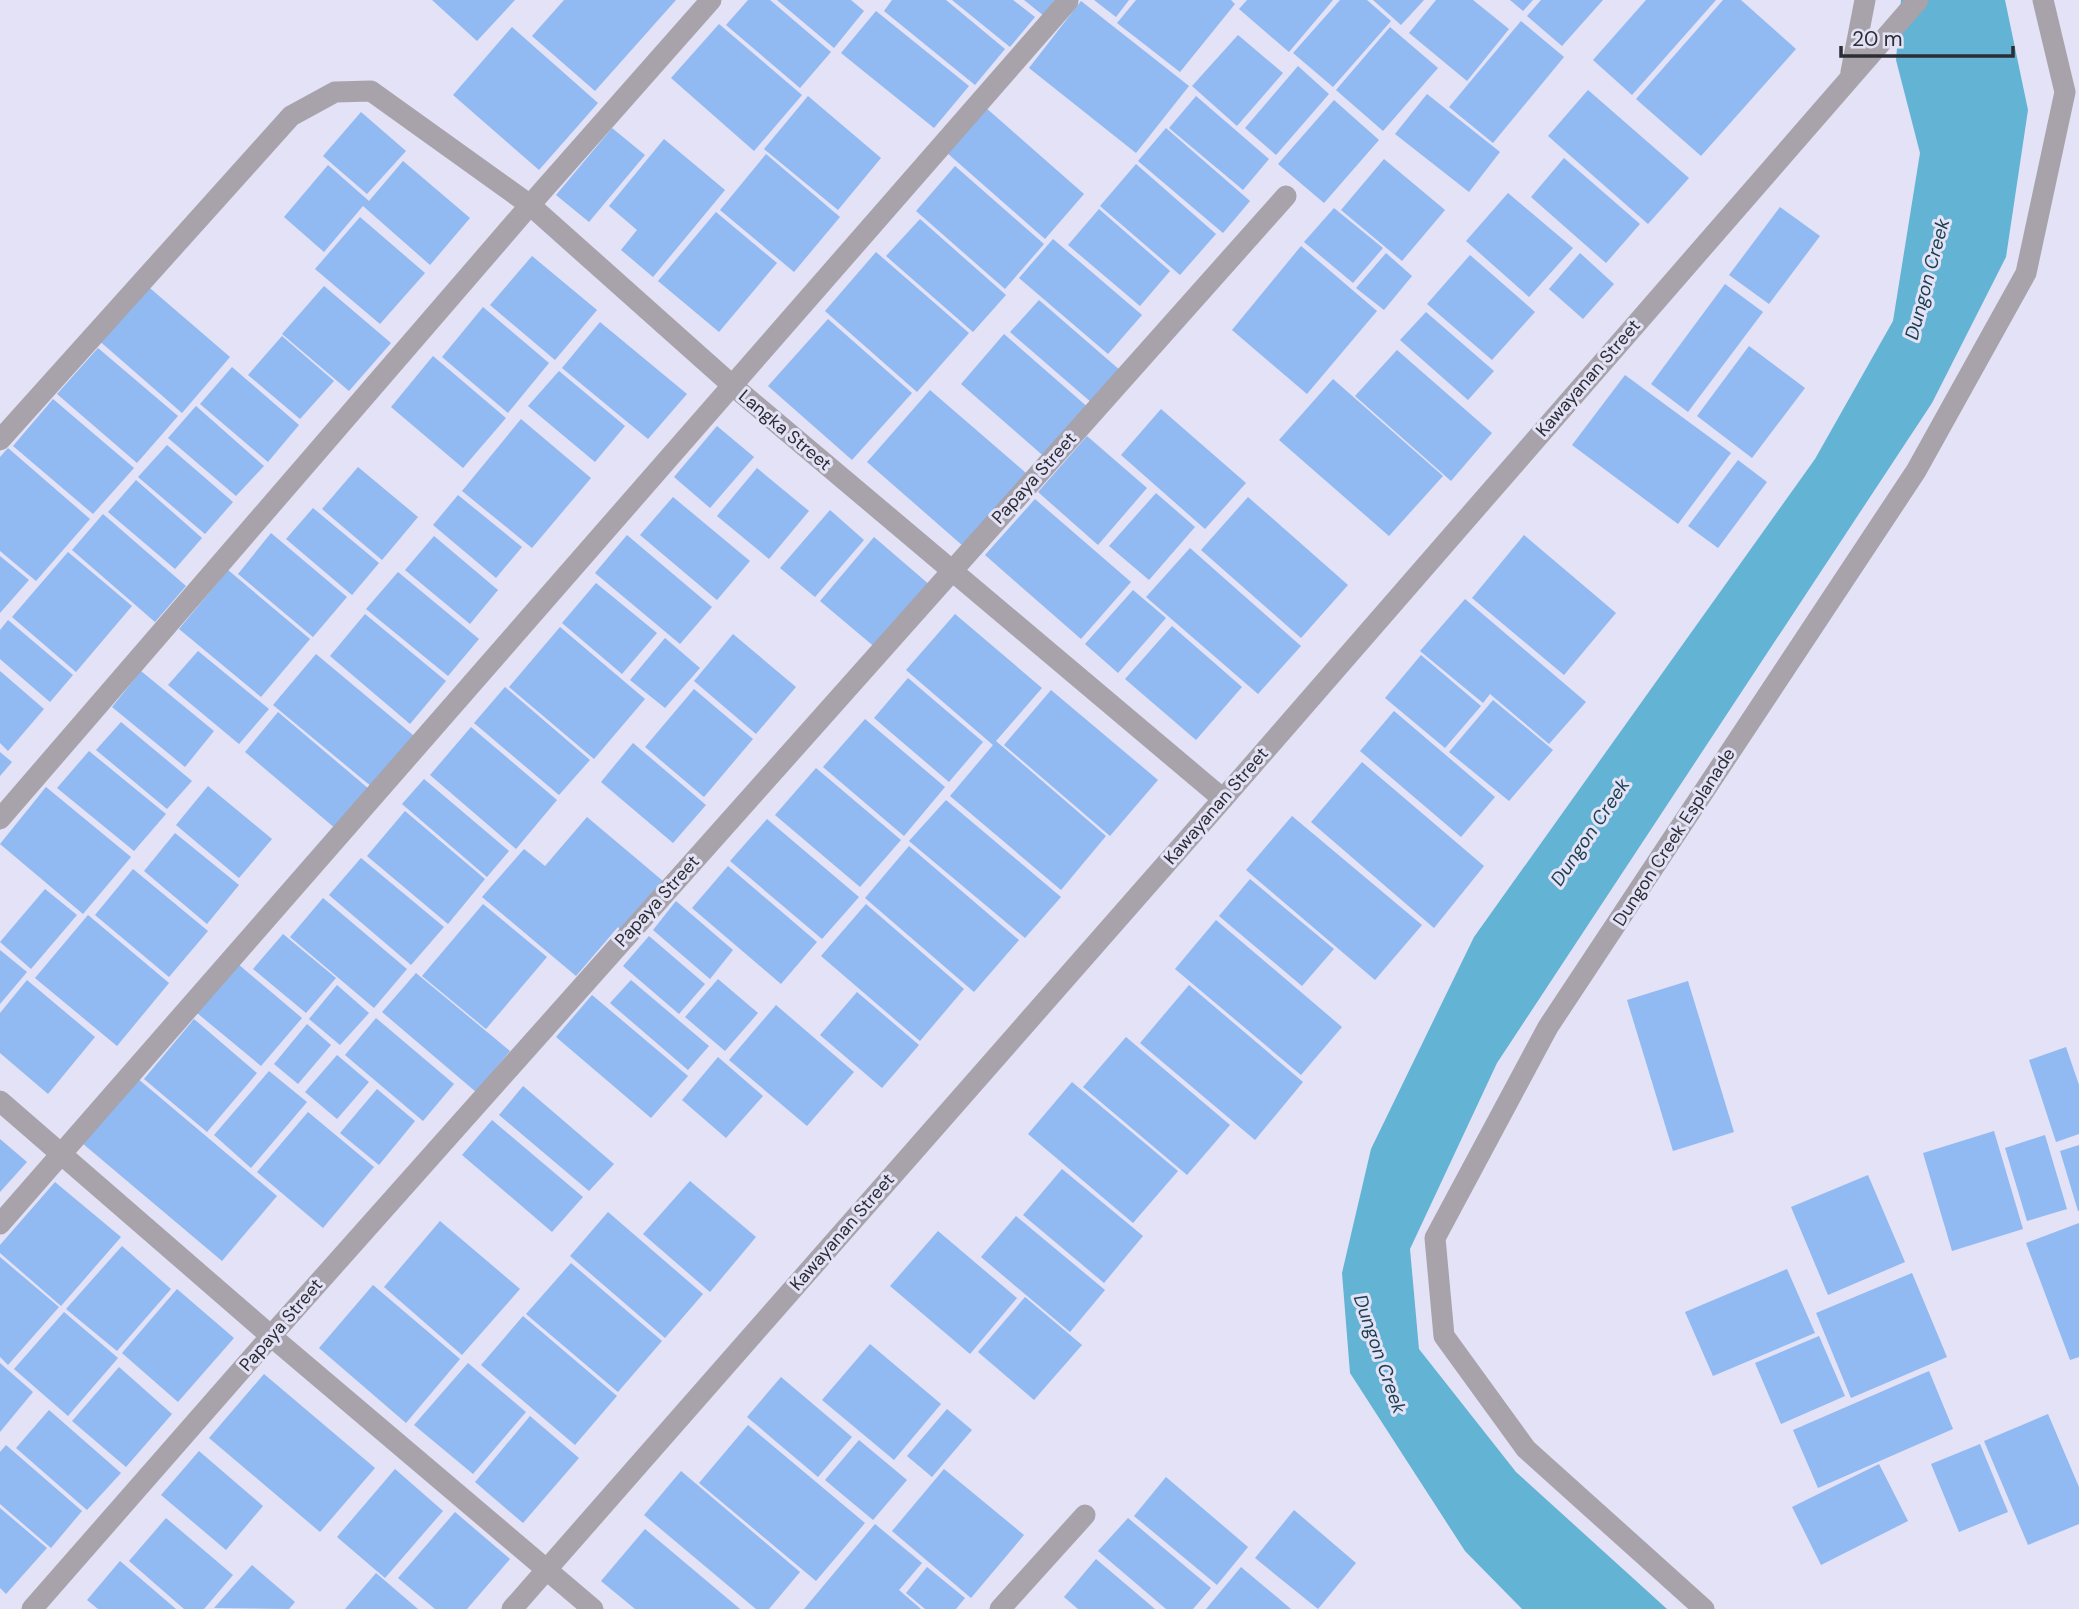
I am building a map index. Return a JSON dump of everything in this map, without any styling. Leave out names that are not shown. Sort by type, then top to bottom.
[{"type":"street","points":[[0,819],[530,205],[711,0]]},
{"type":"street","points":[[1851,74],[1865,0]]},
{"type":"street","name":"Kawayanan Street","points":[[512,1609],[1223,799],[1918,0]]},
{"type":"street","name":"Dungon Creek Esplanade","points":[[1704,1609],[1526,1449],[1444,1336],[1435,1238],[1548,1027],[1916,471],[2026,273],[2064,92],[2043,0]]},
{"type":"street","points":[[0,1224],[1068,1]]},
{"type":"street","name":"Langka Street","points":[[0,440],[291,116],[335,92],[371,91],[530,205],[733,386],[1223,799]]},
{"type":"street","name":"Papaya Street","points":[[32,1609],[271,1336],[1286,196]]},
{"type":"street","points":[[0,1101],[271,1336],[593,1609]]},
{"type":"street","points":[[1000,1609],[1085,1515]]},
{"type":"water","name":"Dungon Creek","points":[[1901,0],[2005,0],[2028,110],[2006,257],[1932,403],[1497,1063],[1410,1249],[1419,1349],[1516,1472],[1667,1609],[1522,1609],[1465,1551],[1350,1373],[1342,1273],[1371,1149],[1474,937],[1815,459],[1893,321],[1920,153],[1896,60]]},
{"type":"building","points":[[432,0],[515,0],[477,41]]},
{"type":"building","points":[[564,0],[676,0],[595,91],[532,36]]},
{"type":"building","points":[[748,0],[770,0],[831,52],[800,88],[726,25]]},
{"type":"building","points":[[777,0],[851,0],[864,11],[834,48]]},
{"type":"building","points":[[892,0],[946,0],[1005,49],[975,85],[884,11]]},
{"type":"building","points":[[952,0],[1013,0],[1035,17],[1010,47]]},
{"type":"building","points":[[1024,0],[1058,0],[1044,16]]},
{"type":"building","points":[[1094,0],[1129,0],[1116,17]]},
{"type":"building","points":[[1136,0],[1231,0],[1235,4],[1180,72],[1117,23]]},
{"type":"building","points":[[1247,0],[1333,0],[1289,52],[1239,9]]},
{"type":"building","points":[[1340,0],[1367,0],[1391,21],[1333,87],[1293,53]]},
{"type":"building","points":[[1373,0],[1424,0],[1401,25]]},
{"type":"building","points":[[1436,0],[1473,0],[1509,29],[1467,81],[1409,33]]},
{"type":"building","points":[[1510,0],[1533,0],[1523,11]]},
{"type":"building","points":[[1541,0],[1603,0],[1562,46],[1527,16]]},
{"type":"building","points":[[1646,0],[1716,0],[1632,95],[1593,60]]},
{"type":"building","points":[[1723,0],[1741,0],[1796,49],[1701,156],[1636,99]]},
{"type":"building","points":[[1081,1],[1189,86],[1136,153],[1029,68]]},
{"type":"building","points":[[876,11],[969,86],[934,128],[841,53]]},
{"type":"building","points":[[1521,21],[1564,57],[1493,143],[1449,107]]},
{"type":"building","points":[[719,24],[802,95],[754,151],[671,78]]},
{"type":"building","points":[[512,27],[598,103],[539,170],[453,95]]},
{"type":"building","points":[[1390,27],[1438,68],[1383,131],[1336,90]]},
{"type":"building","points":[[1238,35],[1283,73],[1237,126],[1192,86]]},
{"type":"building","points":[[1298,66],[1329,94],[1276,155],[1245,128]]},
{"type":"building","points":[[1588,90],[1689,178],[1648,224],[1548,136]]},
{"type":"building","points":[[1427,94],[1500,152],[1469,192],[1395,134]]},
{"type":"building","points":[[808,96],[881,158],[838,210],[764,149]]},
{"type":"building","points":[[1196,96],[1269,159],[1243,190],[1169,128]]},
{"type":"building","points":[[1334,100],[1379,140],[1324,203],[1278,164]]},
{"type":"building","points":[[985,107],[1084,194],[1045,239],[946,152]]},
{"type":"building","points":[[361,112],[406,151],[367,194],[323,156]]},
{"type":"building","points":[[612,128],[645,155],[589,222],[556,195]]},
{"type":"building","points":[[1166,128],[1250,201],[1223,233],[1138,161]]},
{"type":"building","points":[[664,139],[725,190],[653,277],[621,250],[637,230],[609,206]]},
{"type":"building","points":[[766,154],[840,217],[794,272],[720,210]]},
{"type":"building","points":[[1564,158],[1640,224],[1606,263],[1531,197]]},
{"type":"building","points":[[1384,159],[1445,210],[1402,261],[1341,210]]},
{"type":"building","points":[[403,161],[470,218],[430,265],[363,206],[324,252],[284,217],[328,165],[369,201]]},
{"type":"building","points":[[1136,164],[1216,234],[1180,275],[1100,206]]},
{"type":"building","points":[[955,166],[1044,244],[1005,289],[916,211]]},
{"type":"building","points":[[1508,193],[1573,248],[1529,297],[1466,241]]},
{"type":"building","points":[[1780,207],[1820,236],[1769,304],[1729,275]]},
{"type":"building","points":[[1334,208],[1383,248],[1353,283],[1304,242]]},
{"type":"building","points":[[1099,209],[1170,271],[1140,306],[1068,245]]},
{"type":"building","points":[[716,212],[777,263],[719,332],[658,281]]},
{"type":"building","points":[[360,217],[425,273],[380,324],[315,269]]},
{"type":"building","points":[[920,219],[1006,295],[973,332],[886,256]]},
{"type":"building","points":[[1053,239],[1142,315],[1108,354],[1019,278]]},
{"type":"building","points":[[1301,246],[1377,311],[1307,394],[1232,330]]},
{"type":"building","points":[[876,252],[969,333],[917,392],[825,311]]},
{"type":"building","points":[[1386,253],[1412,276],[1384,310],[1356,288]]},
{"type":"building","points":[[1580,253],[1614,284],[1583,319],[1549,289]]},
{"type":"building","points":[[1470,255],[1535,312],[1492,360],[1427,304]]},
{"type":"building","points":[[532,256],[597,310],[555,360],[490,305]]},
{"type":"building","points":[[144,283],[230,357],[182,413],[96,338]]},
{"type":"building","points":[[1725,284],[1763,312],[1688,412],[1651,384]]},
{"type":"building","points":[[324,286],[391,343],[349,391],[282,334]]},
{"type":"building","points":[[1039,300],[1121,371],[1092,403],[1010,332]]},
{"type":"building","points":[[483,307],[549,363],[508,413],[442,357]]},
{"type":"building","points":[[1426,312],[1494,371],[1468,400],[1400,340]]},
{"type":"building","points":[[828,319],[912,393],[852,460],[768,386]]},
{"type":"building","points":[[600,322],[687,394],[648,439],[562,368]]},
{"type":"building","points":[[1004,334],[1091,410],[1048,460],[961,384]]},
{"type":"building","points":[[282,336],[334,381],[300,419],[248,375]]},
{"type":"building","points":[[1749,346],[1805,388],[1752,458],[1697,416]]},
{"type":"building","points":[[98,348],[178,416],[137,463],[57,394]]},
{"type":"building","points":[[1397,350],[1492,433],[1451,481],[1355,396]]},
{"type":"building","points":[[433,356],[506,418],[463,468],[391,407]]},
{"type":"building","points":[[232,367],[299,425],[268,462],[200,404]]},
{"type":"building","points":[[559,371],[625,426],[595,462],[528,406]]},
{"type":"building","points":[[1625,375],[1731,453],[1678,524],[1572,445]]},
{"type":"building","points":[[1333,379],[1443,476],[1389,536],[1279,440]]},
{"type":"building","points":[[930,390],[1026,473],[963,546],[867,462]]},
{"type":"building","points":[[53,399],[134,468],[93,514],[13,446]]},
{"type":"building","points":[[196,406],[264,466],[236,496],[168,438]]},
{"type":"building","points":[[1161,409],[1246,483],[1205,529],[1121,455]]},
{"type":"building","points":[[521,419],[591,478],[532,548],[462,491]]},
{"type":"building","points":[[717,426],[754,457],[710,508],[674,477]]},
{"type":"building","points":[[1087,436],[1147,488],[1098,545],[1038,492]]},
{"type":"building","points":[[167,445],[233,502],[205,534],[138,477]]},
{"type":"building","points":[[8,448],[90,519],[36,581],[0,551],[0,457]]},
{"type":"building","points":[[1738,460],[1767,482],[1718,548],[1688,526]]},
{"type":"building","points":[[358,467],[418,517],[382,560],[322,509]]},
{"type":"building","points":[[757,468],[809,511],[769,559],[717,516]]},
{"type":"building","points":[[136,480],[202,538],[175,569],[108,512]]},
{"type":"building","points":[[1156,493],[1195,527],[1149,580],[1109,546]]},
{"type":"building","points":[[458,495],[522,547],[496,578],[433,525]]},
{"type":"building","points":[[673,497],[750,561],[717,600],[640,535]]},
{"type":"building","points":[[1248,497],[1348,585],[1301,638],[1201,550]]},
{"type":"building","points":[[1035,499],[1131,582],[1081,639],[985,555]]},
{"type":"building","points":[[313,508],[379,563],[352,595],[286,539]]},
{"type":"building","points":[[830,510],[864,540],[815,597],[780,568]]},
{"type":"building","points":[[103,514],[186,586],[155,622],[72,550]]},
{"type":"building","points":[[271,533],[347,597],[313,637],[238,574]]},
{"type":"building","points":[[627,535],[712,607],[680,644],[595,573]]},
{"type":"building","points":[[1524,535],[1616,613],[1564,675],[1472,598]]},
{"type":"building","points":[[434,536],[498,590],[470,624],[405,570]]},
{"type":"building","points":[[874,537],[931,586],[877,649],[820,601]]},
{"type":"building","points":[[1190,548],[1301,646],[1258,694],[1146,597]]},
{"type":"building","points":[[68,552],[132,606],[76,672],[12,617]]},
{"type":"building","points":[[0,556],[29,580],[0,613]]},
{"type":"building","points":[[228,570],[310,639],[261,697],[179,629]]},
{"type":"building","points":[[398,572],[479,639],[448,676],[366,609]]},
{"type":"building","points":[[596,583],[657,633],[622,674],[562,623]]},
{"type":"building","points":[[1133,590],[1166,618],[1118,673],[1085,644]]},
{"type":"building","points":[[1465,599],[1586,702],[1549,744],[1490,694],[1483,703],[1420,651]]},
{"type":"building","points":[[365,614],[446,681],[410,724],[330,656]]},
{"type":"building","points":[[955,614],[1042,688],[996,741],[1106,836],[1061,890],[950,796],[993,745],[906,670]]},
{"type":"building","points":[[8,620],[73,675],[50,702],[0,659],[0,630]]},
{"type":"building","points":[[1172,626],[1242,687],[1196,740],[1125,679]]},
{"type":"building","points":[[560,627],[645,699],[594,759],[509,687]]},
{"type":"building","points":[[733,634],[796,687],[756,734],[694,681]]},
{"type":"building","points":[[665,638],[700,668],[665,708],[630,680]]},
{"type":"building","points":[[198,651],[269,709],[239,744],[168,685]]},
{"type":"building","points":[[316,654],[420,741],[378,792],[273,705]]},
{"type":"building","points":[[1421,655],[1481,706],[1445,748],[1385,698]]},
{"type":"building","points":[[0,671],[44,709],[8,751],[0,743]]},
{"type":"building","points":[[141,671],[214,731],[185,767],[112,707]]},
{"type":"building","points":[[908,678],[983,742],[949,782],[874,718]]},
{"type":"building","points":[[505,687],[590,760],[559,795],[474,723]]},
{"type":"building","points":[[694,689],[753,739],[704,797],[645,747]]},
{"type":"building","points":[[1051,690],[1158,780],[1110,836],[1004,745]]},
{"type":"building","points":[[1493,700],[1553,750],[1509,801],[1449,752]]},
{"type":"building","points":[[1394,711],[1495,797],[1461,837],[1360,751]]},
{"type":"building","points":[[278,712],[369,789],[336,829],[245,752]]},
{"type":"building","points":[[865,719],[945,787],[904,836],[823,767]]},
{"type":"building","points":[[121,722],[192,781],[167,809],[96,750]]},
{"type":"building","points":[[471,727],[557,800],[516,849],[430,775]]},
{"type":"building","points":[[633,743],[706,805],[673,843],[601,782]]},
{"type":"building","points":[[89,751],[166,814],[134,851],[57,788]]},
{"type":"building","points":[[0,752],[12,762],[0,776]]},
{"type":"building","points":[[1362,762],[1484,866],[1434,928],[1311,822]]},
{"type":"building","points":[[816,768],[901,840],[860,887],[775,815]]},
{"type":"building","points":[[424,779],[509,851],[487,877],[402,804]]},
{"type":"building","points":[[208,786],[272,839],[239,878],[176,825]]},
{"type":"building","points":[[46,787],[131,857],[83,914],[0,844]]},
{"type":"building","points":[[946,800],[1061,897],[1025,938],[909,841]]},
{"type":"building","points":[[405,811],[485,879],[448,924],[367,856]]},
{"type":"building","points":[[1292,816],[1422,925],[1375,980],[1246,870]]},
{"type":"building","points":[[587,817],[663,881],[621,931],[618,927],[576,976],[482,897],[524,849],[545,866]]},
{"type":"building","points":[[767,819],[859,897],[822,939],[730,861]]},
{"type":"building","points":[[175,833],[239,885],[207,924],[144,871]]},
{"type":"building","points":[[909,846],[1019,940],[974,992],[865,898]]},
{"type":"building","points":[[361,858],[444,927],[411,965],[329,895]]},
{"type":"building","points":[[728,866],[817,942],[781,984],[692,908]]},
{"type":"building","points":[[133,869],[208,931],[169,977],[95,915]]},
{"type":"building","points":[[1250,879],[1334,949],[1302,986],[1219,916]]},
{"type":"building","points":[[45,889],[77,915],[31,969],[0,942]]},
{"type":"building","points":[[323,898],[407,969],[374,1008],[290,937]]},
{"type":"building","points":[[676,901],[733,950],[710,979],[653,930]]},
{"type":"building","points":[[483,904],[547,957],[486,1029],[422,976]]},
{"type":"building","points":[[866,904],[964,989],[920,1041],[821,956]]},
{"type":"building","points":[[88,915],[169,983],[117,1046],[35,978]]},
{"type":"building","points":[[1216,920],[1342,1027],[1301,1075],[1175,969]]},
{"type":"building","points":[[283,934],[336,978],[306,1013],[253,969]]},
{"type":"building","points":[[649,936],[705,984],[679,1014],[623,966]]},
{"type":"building","points":[[0,950],[27,972],[0,1004]]},
{"type":"building","points":[[238,964],[302,1018],[261,1066],[197,1013]]},
{"type":"building","points":[[416,973],[510,1051],[476,1092],[382,1012]]},
{"type":"building","points":[[718,979],[758,1013],[725,1051],[685,1017]]},
{"type":"building","points":[[27,980],[95,1037],[48,1094],[0,1053],[0,1013]]},
{"type":"building","points":[[631,980],[709,1046],[688,1070],[610,1003]]},
{"type":"building","points":[[1688,981],[1734,1132],[1673,1151],[1627,1000]]},
{"type":"building","points":[[337,985],[369,1013],[340,1045],[309,1019]]},
{"type":"building","points":[[1189,985],[1303,1082],[1255,1140],[1140,1043]]},
{"type":"building","points":[[857,992],[919,1045],[882,1088],[820,1035]]},
{"type":"building","points":[[592,995],[688,1076],[651,1118],[556,1037]]},
{"type":"building","points":[[776,1005],[854,1072],[807,1126],[729,1060]]},
{"type":"building","points":[[376,1018],[454,1084],[423,1121],[345,1055]]},
{"type":"building","points":[[194,1019],[257,1073],[207,1132],[144,1079]]},
{"type":"building","points":[[307,1024],[331,1045],[298,1084],[274,1064]]},
{"type":"building","points":[[1126,1037],[1230,1125],[1187,1175],[1083,1087]]},
{"type":"building","points":[[2066,1047],[2079,1085],[2079,1134],[2056,1142],[2029,1060]]},
{"type":"building","points":[[337,1055],[369,1082],[337,1119],[305,1092]]},
{"type":"building","points":[[718,1057],[763,1096],[726,1138],[682,1100]]},
{"type":"building","points":[[269,1071],[307,1102],[251,1168],[214,1135]]},
{"type":"building","points":[[137,1078],[277,1196],[222,1261],[82,1143]]},
{"type":"building","points":[[1072,1082],[1178,1171],[1133,1223],[1028,1134]]},
{"type":"building","points":[[523,1086],[614,1164],[589,1191],[499,1115]]},
{"type":"building","points":[[377,1089],[415,1121],[379,1165],[340,1133]]},
{"type":"building","points":[[308,1112],[374,1167],[323,1228],[257,1172]]},
{"type":"building","points":[[492,1120],[583,1197],[552,1232],[462,1155]]},
{"type":"building","points":[[1994,1131],[2023,1229],[1952,1251],[1923,1153]]},
{"type":"building","points":[[2045,1135],[2067,1209],[2027,1221],[2005,1148]]},
{"type":"building","points":[[0,1139],[27,1162],[0,1192]]},
{"type":"building","points":[[2079,1145],[2079,1211],[2078,1211],[2060,1151]]},
{"type":"building","points":[[1062,1169],[1143,1236],[1104,1283],[1023,1215]]},
{"type":"building","points":[[1868,1175],[1905,1262],[1828,1295],[1791,1207]]},
{"type":"building","points":[[690,1181],[756,1237],[710,1292],[643,1234]]},
{"type":"building","points":[[55,1182],[121,1237],[61,1306],[0,1253],[0,1245]]},
{"type":"building","points":[[608,1212],[703,1294],[665,1338],[570,1256]]},
{"type":"building","points":[[1016,1216],[1105,1290],[1070,1332],[981,1257]]},
{"type":"building","points":[[440,1221],[520,1289],[462,1355],[384,1287]]},
{"type":"building","points":[[2079,1223],[2079,1357],[2070,1360],[2026,1243]]},
{"type":"building","points":[[938,1231],[1017,1298],[970,1354],[890,1286]]},
{"type":"building","points":[[122,1246],[171,1289],[117,1351],[66,1309]]},
{"type":"building","points":[[0,1257],[59,1307],[8,1365],[0,1357]]},
{"type":"building","points":[[571,1263],[662,1341],[618,1392],[526,1314]]},
{"type":"building","points":[[1787,1269],[1815,1333],[1713,1376],[1685,1312]]},
{"type":"building","points":[[1912,1273],[1947,1357],[1851,1398],[1816,1313]]},
{"type":"building","points":[[373,1285],[460,1359],[406,1423],[319,1348]]},
{"type":"building","points":[[177,1289],[234,1338],[178,1402],[122,1353]]},
{"type":"building","points":[[1025,1297],[1082,1345],[1034,1400],[978,1352]]},
{"type":"building","points":[[64,1312],[118,1358],[68,1416],[14,1369]]},
{"type":"building","points":[[523,1316],[617,1396],[575,1445],[481,1365]]},
{"type":"building","points":[[1819,1336],[1845,1396],[1781,1424],[1755,1363]]},
{"type":"building","points":[[870,1344],[941,1404],[894,1460],[822,1400]]},
{"type":"building","points":[[0,1363],[33,1392],[0,1432]]},
{"type":"building","points":[[468,1363],[526,1412],[473,1474],[414,1425]]},
{"type":"building","points":[[119,1367],[172,1414],[126,1467],[72,1421]]},
{"type":"building","points":[[1929,1371],[1953,1429],[1818,1488],[1793,1430]]},
{"type":"building","points":[[264,1374],[375,1468],[320,1532],[209,1438]]},
{"type":"building","points":[[781,1377],[852,1437],[818,1477],[747,1417]]},
{"type":"building","points":[[947,1409],[972,1430],[932,1477],[907,1456]]},
{"type":"building","points":[[49,1410],[121,1473],[87,1510],[16,1448]]},
{"type":"building","points":[[2048,1414],[2079,1487],[2079,1524],[2028,1545],[1984,1441]]},
{"type":"building","points":[[530,1416],[579,1458],[523,1523],[475,1482]]},
{"type":"building","points":[[748,1425],[865,1523],[816,1581],[699,1483]]},
{"type":"building","points":[[859,1440],[907,1480],[873,1520],[825,1480]]},
{"type":"building","points":[[1980,1444],[2008,1512],[1959,1532],[1931,1464]]},
{"type":"building","points":[[6,1445],[82,1511],[51,1548],[0,1504],[0,1452]]},
{"type":"building","points":[[199,1451],[263,1506],[226,1550],[161,1495]]},
{"type":"building","points":[[1879,1464],[1908,1521],[1821,1565],[1792,1507]]},
{"type":"building","points":[[395,1469],[443,1511],[385,1578],[337,1537]]},
{"type":"building","points":[[944,1469],[1024,1535],[971,1598],[892,1531]]},
{"type":"building","points":[[681,1471],[800,1572],[769,1609],[756,1609],[644,1515]]},
{"type":"building","points":[[1166,1477],[1248,1547],[1217,1585],[1134,1516]]},
{"type":"building","points":[[0,1508],[47,1548],[6,1594],[0,1588]]},
{"type":"building","points":[[1294,1510],[1356,1563],[1318,1609],[1255,1558]]},
{"type":"building","points":[[455,1512],[510,1559],[467,1609],[435,1609],[398,1578]]},
{"type":"building","points":[[166,1518],[233,1575],[204,1609],[184,1609],[129,1561]]},
{"type":"building","points":[[1128,1518],[1211,1588],[1193,1609],[1166,1609],[1098,1551]]},
{"type":"building","points":[[875,1524],[922,1563],[899,1590],[921,1609],[804,1609]]},
{"type":"building","points":[[645,1529],[740,1609],[635,1609],[601,1581]]},
{"type":"building","points":[[1096,1559],[1155,1609],[1078,1609],[1064,1597]]},
{"type":"building","points":[[120,1561],[176,1609],[98,1609],[87,1600]]},
{"type":"building","points":[[252,1565],[295,1602],[289,1609],[214,1608]]},
{"type":"building","points":[[927,1567],[965,1598],[956,1609],[925,1609],[906,1593]]},
{"type":"building","points":[[1241,1567],[1291,1609],[1206,1609]]},
{"type":"building","points":[[376,1573],[418,1609],[345,1609]]}]
